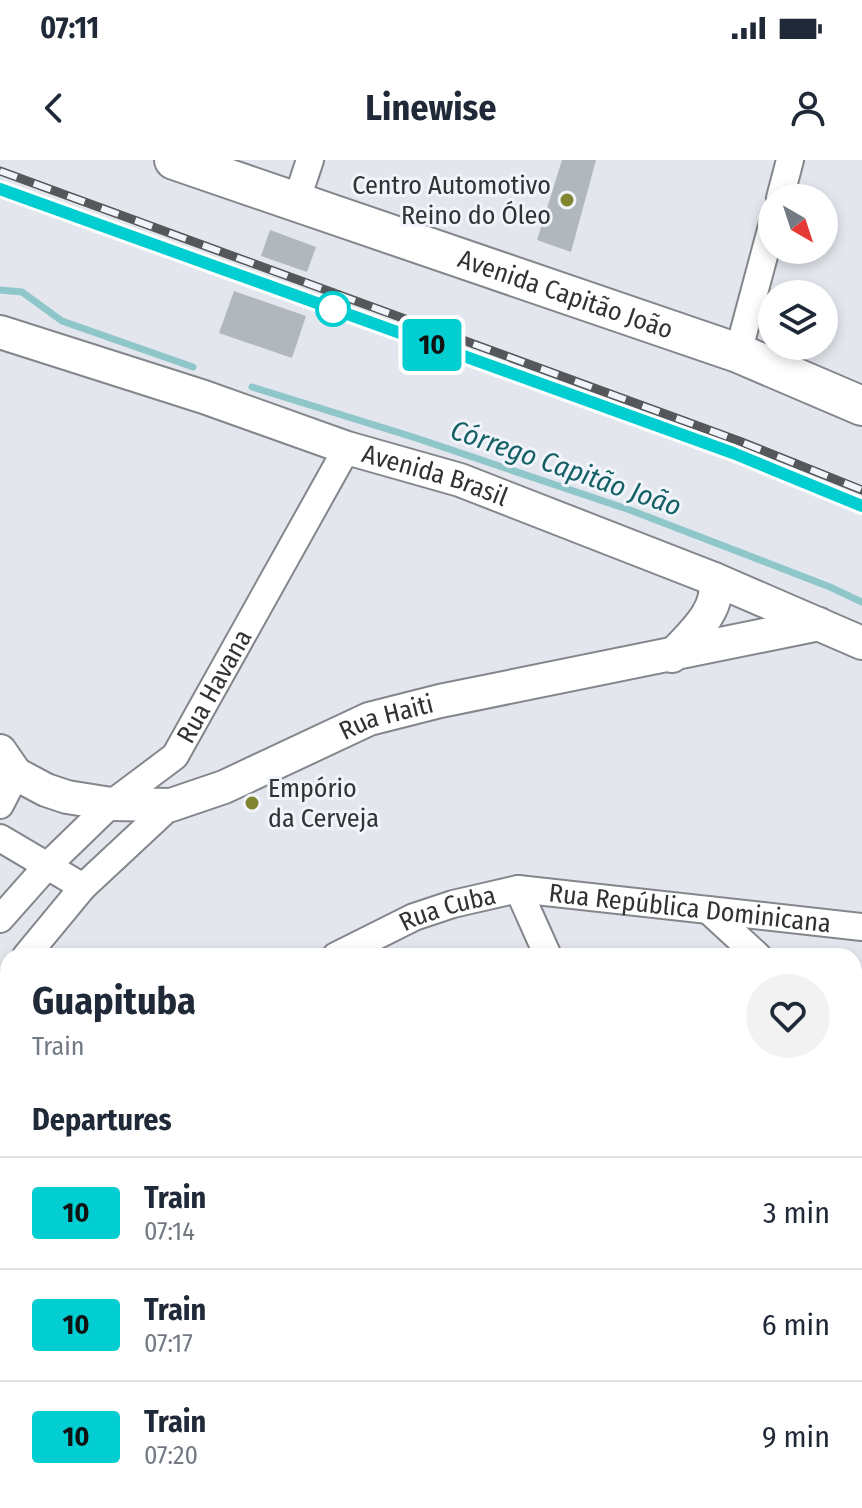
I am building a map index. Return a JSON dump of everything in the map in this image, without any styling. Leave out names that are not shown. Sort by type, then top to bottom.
[{"type":"highway","name":"Avenida Capitão João","points":[[174,160],[738,353],[862,406]]},
{"type":"main road","name":"Avenida Brasil","points":[[0,332],[204,397],[347,448],[460,480],[714,579],[862,643]]},
{"type":"main road","points":[[672,656],[707,615],[717,589],[714,579]]},
{"type":"main road","name":"Rua Haiti","points":[[8,763],[46,790],[67,797],[111,804],[171,805],[224,787],[369,719],[440,701],[819,624]]},
{"type":"street","points":[[296,202],[310,160]]},
{"type":"street","points":[[784,184],[790,160]]},
{"type":"street","points":[[738,353],[762,264]]},
{"type":"street","name":"Rua Havana","points":[[0,919],[48,865],[111,804],[175,756],[347,448]]},
{"type":"street","points":[[0,805],[8,763]]},
{"type":"street","points":[[33,948],[83,887],[171,805]]},
{"type":"street","points":[[0,838],[83,887]]},
{"type":"street","points":[[518,889],[544,948]]},
{"type":"street","name":"Rua República Dominicana","points":[[518,889],[862,927]]},
{"type":"street","name":"Rua Cuba","points":[[352,948],[414,917],[453,904],[518,889]]},
{"type":"street","points":[[708,910],[749,948]]},
{"type":"building","name":"Centro Automotivo Reino do Óleo","points":[[562,160],[596,160],[571,252],[537,240]]},
{"type":"building","points":[[270,230],[316,247],[307,272],[261,256]]},
{"type":"building","points":[[234,291],[306,316],[292,358],[219,333]]},
{"type":"waterway","name":"Córrego Capitão João","points":[[0,290],[22,292],[62,321],[193,367]]},
{"type":"waterway","name":"Córrego Capitão João","points":[[252,387],[630,510],[862,602]]},
{"type":"railway","points":[[0,171],[739,441],[862,490]]},
{"type":"railway","points":[[0,189],[733,453],[862,506]]},
{"type":"train","name":"10","points":[[0,189],[733,453],[862,506]]},
{"type":"place","name":"Centro Automotivo Reino do Óleo","points":[[567,200]]},
{"type":"place","name":"Empório da Cerveja","points":[[252,803]]}]
